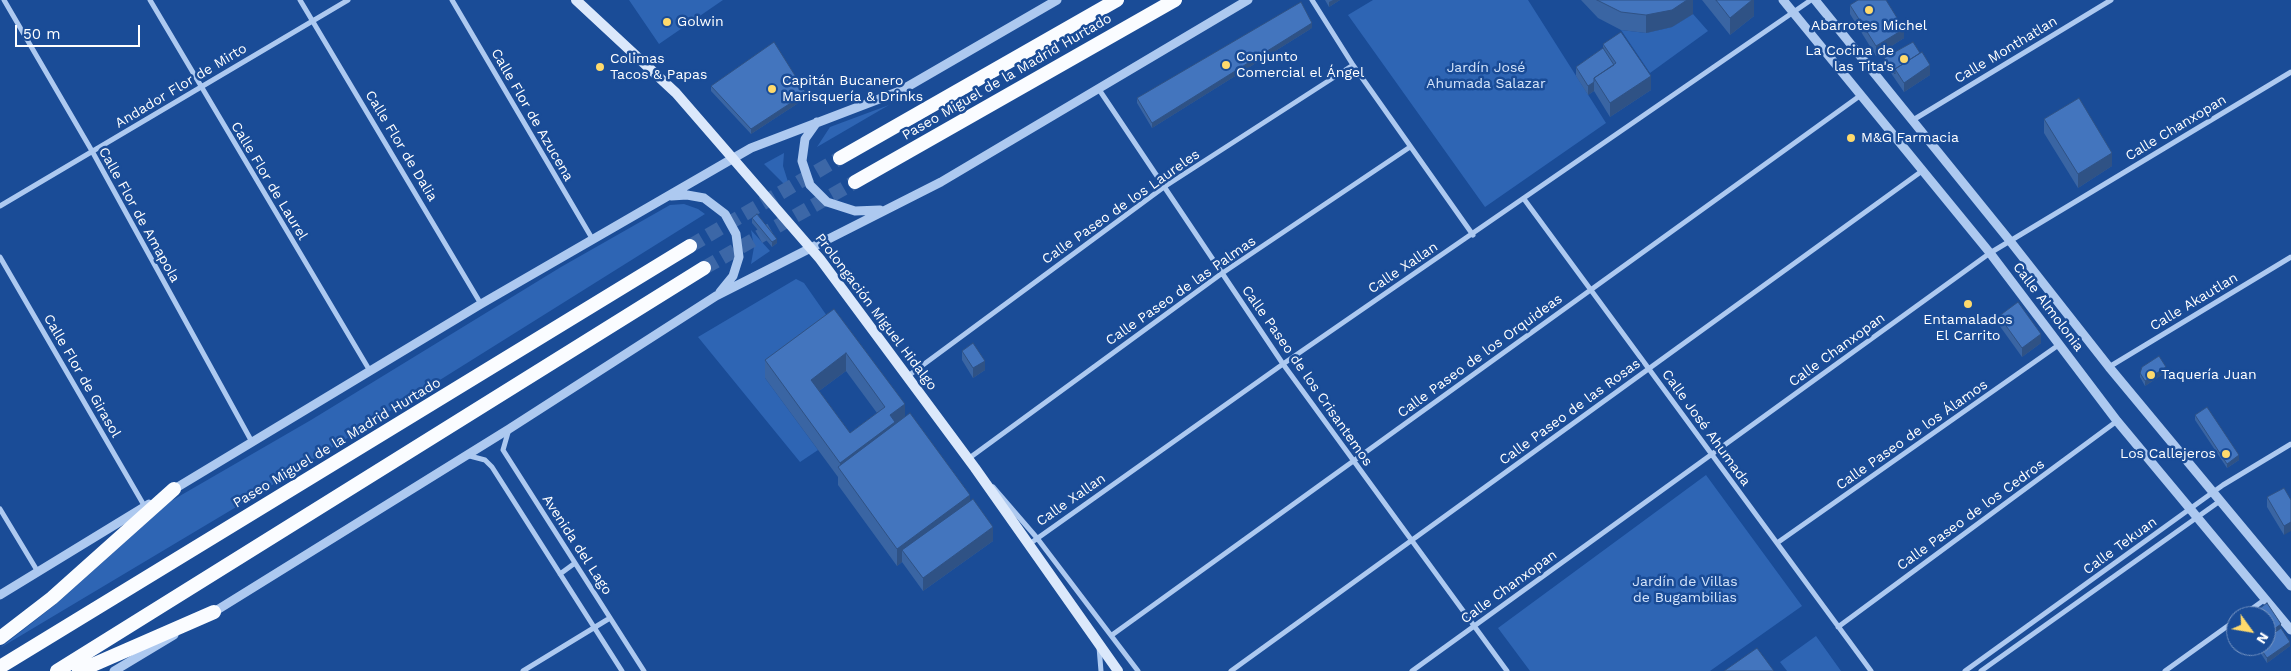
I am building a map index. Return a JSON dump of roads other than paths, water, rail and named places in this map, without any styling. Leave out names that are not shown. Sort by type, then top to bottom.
[{"type":"highway","name":"Paseo Miguel de la Madrid Hurtado","points":[[840,158],[1116,0]]},
{"type":"highway","name":"Paseo Miguel de la Madrid Hurtado","points":[[854,182],[1175,0]]},
{"type":"highway","name":"Paseo Miguel de la Madrid Hurtado","points":[[0,666],[690,246]]},
{"type":"highway","points":[[57,671],[704,268]]},
{"type":"highway","points":[[0,638],[52,598],[174,488]]},
{"type":"highway","points":[[79,671],[214,612]]},
{"type":"main road","name":"Prolongación Miguel Hidalgo","points":[[576,0],[676,93],[810,247],[908,376],[1118,671]]},
{"type":"street","name":"Calle Flor de Amapola","points":[[4,0],[92,152],[252,442]]},
{"type":"street","name":"Calle Flor de Laurel","points":[[150,0],[371,372]]},
{"type":"street","name":"Calle Flor de Dalia","points":[[300,0],[481,304]]},
{"type":"street","name":"Andador Flor de Mirto","points":[[0,206],[348,0]]},
{"type":"street","name":"Calle Flor de Azucena","points":[[452,0],[593,240]]},
{"type":"street","points":[[0,595],[481,304],[751,148],[900,91],[1057,0]]},
{"type":"street","points":[[114,671],[214,612],[509,429],[716,296],[941,182],[1248,0]]},
{"type":"street","points":[[1312,0],[1353,65],[1473,235]]},
{"type":"street","name":"Calle Almolonia","points":[[1783,0],[1990,254],[2117,421],[2192,508],[2264,600],[2291,630]]},
{"type":"street","name":"Calle Xallan","points":[[1027,545],[1283,364],[1473,235],[1811,0]]},
{"type":"street","name":"Calle Almolonia","points":[[1815,0],[2109,366],[2291,586]]},
{"type":"street","name":"Calle Monthatlan","points":[[1913,120],[2111,0]]},
{"type":"street","name":"Calle Paseo de los Laureles","points":[[908,376],[1164,186],[1353,65]]},
{"type":"street","name":"Calle Chanxopan","points":[[1412,671],[1990,254],[2291,72]]},
{"type":"street","name":"Calle Paseo de los Crisantemos","points":[[1098,88],[1283,364],[1506,671]]},
{"type":"street","name":"Calle Paseo de los Orquideas","points":[[1112,635],[1862,95]]},
{"type":"street","points":[[817,122],[805,139],[802,161],[810,185],[827,202],[855,211],[883,210]]},
{"type":"street","name":"Calle Paseo de las Palmas","points":[[968,459],[1221,274],[1410,147]]},
{"type":"street","name":"Calle Paseo de las Rosas","points":[[1231,671],[1922,171]]},
{"type":"street","points":[[667,196],[687,194],[704,198],[725,214],[736,234],[739,257],[733,276],[716,296]]},
{"type":"street","name":"Calle José Ahumada","points":[[1524,199],[1870,671]]},
{"type":"street","name":"Calle Flor de Girasol","points":[[0,257],[145,507]]},
{"type":"street","name":"Calle Akautlan","points":[[2109,366],[2291,257]]},
{"type":"street","name":"Calle Paseo de los Álamos","points":[[1777,544],[2060,344]]},
{"type":"street","name":"Calle Paseo de los Cedros","points":[[1838,627],[2117,421]]},
{"type":"street","name":"Avenida del Lago","points":[[509,429],[503,450],[644,671]]},
{"type":"street","name":"Calle Tekuan","points":[[1965,671],[2192,508],[2291,444]]},
{"type":"street","points":[[465,455],[485,460],[492,467],[622,671]]},
{"type":"street","points":[[974,468],[1007,501],[1038,538],[1138,671]]},
{"type":"street","name":"Calle Tekuan","points":[[1981,671],[2220,501]]},
{"type":"street","points":[[0,509],[38,572]]},
{"type":"street","points":[[560,574],[575,563]]},
{"type":"street","points":[[2256,606],[2264,600]]},
{"type":"street","points":[[523,671],[610,618]]},
{"type":"street","points":[[2165,671],[2226,627]]},
{"type":"street","points":[[1098,644],[1101,671]]},
{"type":"tunnel","points":[[690,246],[840,158]]},
{"type":"tunnel","points":[[704,268],[855,182]]},
{"type":"place","name":"Abarrotes Michel","points":[[1869,10]]},
{"type":"place","name":"Golwin","points":[[667,22]]},
{"type":"place","name":"La Cocina de las Tita's","points":[[1904,59]]},
{"type":"place","name":"Conjunto Comercial el Ángel","points":[[1226,65]]},
{"type":"place","name":"Colimas Tacos & Papas","points":[[600,67]]},
{"type":"place","name":"Capitán Bucanero Marisquería & Drinks","points":[[772,89]]},
{"type":"place","name":"M&G Farmacia","points":[[1851,138]]},
{"type":"place","name":"Entamalados El Carrito","points":[[1968,304]]},
{"type":"place","name":"Taquería Juan","points":[[2151,375]]},
{"type":"place","name":"Los Callejeros","points":[[2226,454]]},
{"type":"park label","name":"Jardín José Ahumada Salazar","points":[[1486,76]]},
{"type":"park label","name":"Jardín de Villas de Bugambilias","points":[[1685,590]]}]
